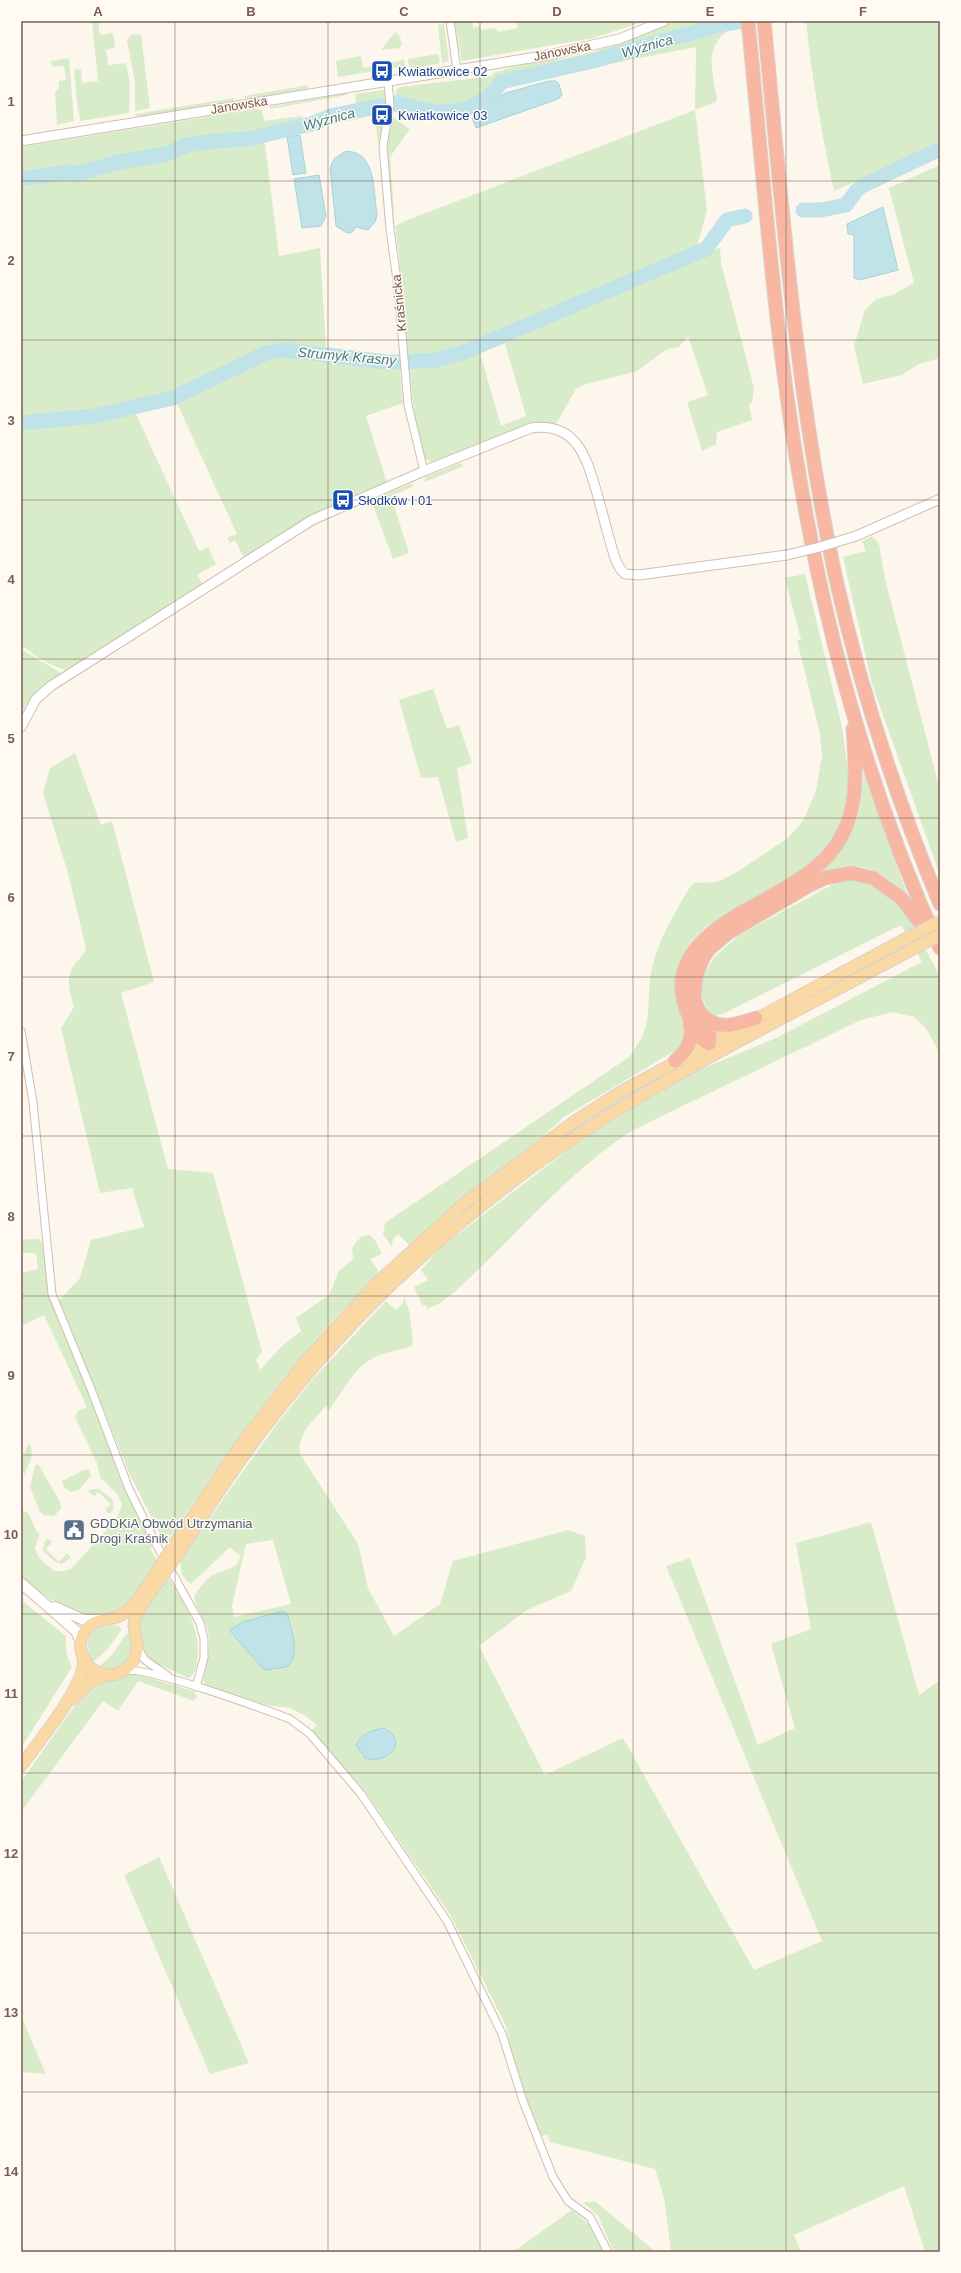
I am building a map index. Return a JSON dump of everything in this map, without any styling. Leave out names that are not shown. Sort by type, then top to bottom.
[{"type":"highway","points":[[764,22],[786,255],[802,381],[818,485],[836,576],[856,659],[879,738],[907,820],[940,904]]},
{"type":"highway","points":[[748,25],[776,301],[798,466],[822,591],[851,703],[890,825],[940,948]]},
{"type":"highway","points":[[712,1050],[710,1036],[693,1013],[683,994],[683,985],[688,963],[700,942],[722,924],[805,876],[827,857],[844,830],[852,810],[856,783],[851,703]]},
{"type":"highway","points":[[675,1061],[687,1048],[691,1039],[696,976],[709,949],[739,926],[810,885],[832,876],[851,873],[862,875],[884,885],[916,915],[940,952]]},
{"type":"highway","points":[[693,1013],[721,1026],[728,1027],[756,1018]]},
{"type":"main road","points":[[81,1642],[87,1629],[105,1619],[122,1614],[131,1607],[161,1571],[288,1397],[327,1351],[398,1279],[466,1218],[509,1184],[554,1152],[712,1050],[756,1018],[940,921]]},
{"type":"main road","points":[[174,1553],[208,1491],[262,1415],[317,1348],[383,1277],[466,1202],[521,1160],[605,1102],[675,1061],[712,1050],[940,935]]},
{"type":"main road","points":[[63,1709],[91,1681],[123,1671],[134,1661],[136,1641],[133,1626],[135,1618],[161,1571]]},
{"type":"main road","points":[[21,1583],[76,1631],[81,1642],[84,1665],[81,1677],[63,1709],[21,1766]]},
{"type":"main road","points":[[40,1599],[84,1620],[105,1619],[124,1623],[136,1641]]},
{"type":"main road","points":[[83,1658],[92,1670],[107,1675]]},
{"type":"street","points":[[450,21],[457,70]]},
{"type":"street","name":"Janowska","points":[[21,141],[457,70],[589,46],[619,39],[664,21]]},
{"type":"street","name":"Kraśnicka","points":[[388,81],[390,112],[383,146],[390,229],[408,405],[424,471]]},
{"type":"street","points":[[21,727],[36,699],[51,686],[139,631],[276,541],[312,520],[511,434],[532,428],[550,428],[571,438],[584,453],[614,556],[625,574],[639,575],[787,555],[856,536],[940,499]]},
{"type":"street","points":[[21,1031],[33,1102],[52,1294],[91,1389],[128,1489],[200,1624],[204,1639],[204,1658],[196,1687]]},
{"type":"street","points":[[136,1641],[145,1660],[170,1678]]},
{"type":"street","points":[[123,1671],[135,1669],[170,1678],[282,1716],[300,1725],[327,1753],[361,1794],[447,1921],[502,2034],[523,2101],[553,2176],[568,2201],[590,2217],[608,2252]]},
{"type":"green space","points":[[92,21],[98,21],[100,35],[113,33],[115,48],[106,50],[108,65],[126,63],[130,84],[129,113],[81,121],[78,110],[74,70],[81,69],[82,83],[98,81]]},
{"type":"green space","points":[[454,21],[472,21],[473,28],[480,26],[481,30],[495,28],[498,32],[518,28],[517,21],[646,21],[593,38],[462,61]]},
{"type":"green space","points":[[674,21],[736,21],[722,23],[593,60],[500,81],[494,89],[478,102],[458,110],[438,112],[395,101],[396,90],[400,87],[493,76],[493,73],[512,67],[571,57],[598,50],[636,37]]},
{"type":"green space","points":[[806,21],[940,21],[940,145],[834,191],[818,107]]},
{"type":"green space","points":[[444,24],[449,61],[442,63],[438,25]]},
{"type":"green space","points":[[735,25],[735,27],[724,34],[717,41],[713,50],[712,68],[717,101],[695,110],[696,47],[508,84],[492,98],[502,84],[595,63]]},
{"type":"green space","points":[[395,32],[400,36],[402,45],[399,48],[381,50]]},
{"type":"green space","points":[[141,34],[150,108],[135,111],[135,81],[127,41],[131,35]]},
{"type":"green space","points":[[438,54],[440,63],[412,69],[409,67],[408,59]]},
{"type":"green space","points":[[361,56],[363,68],[404,60],[405,66],[338,77],[336,61]]},
{"type":"green space","points":[[69,58],[74,121],[57,125],[55,93],[59,88],[59,81],[66,80],[64,66],[52,67],[51,61]]},
{"type":"green space","points":[[309,85],[306,89],[245,99],[244,96]]},
{"type":"green space","points":[[383,90],[386,92],[387,103],[334,114],[308,124],[307,120],[330,110],[356,104],[355,94]]},
{"type":"green space","points":[[347,93],[347,95],[270,109],[269,107]]},
{"type":"green space","points":[[234,98],[233,101],[137,117],[135,114]]},
{"type":"green space","points":[[395,105],[408,106],[422,113],[415,122],[394,111]]},
{"type":"green space","points":[[387,106],[378,145],[375,115],[308,130],[308,126],[335,116]]},
{"type":"green space","points":[[256,109],[262,110],[264,121],[302,116],[303,125],[247,137],[214,138],[188,143],[165,152],[118,161],[76,172],[70,170],[21,177],[21,147]]},
{"type":"green space","points":[[695,110],[707,210],[696,251],[461,352],[436,359],[408,360],[400,265],[395,226]]},
{"type":"green space","points":[[392,117],[410,129],[390,157],[395,224],[386,153]]},
{"type":"green space","points":[[264,137],[279,256],[320,248],[326,349],[270,347],[174,394],[102,411],[21,418],[21,181],[69,174],[77,176],[121,164],[163,156],[193,146]]},
{"type":"green space","points":[[940,165],[940,358],[919,364],[902,375],[863,384],[854,346],[865,310],[876,299],[892,295],[914,283],[889,188]]},
{"type":"green space","points":[[720,248],[721,263],[754,388],[752,403],[749,404],[752,420],[717,432],[716,444],[702,451],[687,402],[708,395],[688,336],[679,347],[667,349],[637,371],[586,384],[576,389],[556,424],[542,422],[529,423],[438,461],[431,462],[424,458],[414,412],[409,364],[436,363],[479,349],[501,426],[526,416],[504,340]]},
{"type":"green space","points":[[286,354],[326,359],[327,356],[399,364],[403,403],[366,416],[387,483],[314,515],[244,558],[235,540],[230,543],[227,538],[237,534],[176,401],[268,356]]},
{"type":"green space","points":[[135,412],[199,551],[208,547],[216,564],[197,575],[203,585],[66,670],[48,663],[21,645],[21,426],[96,420]]},
{"type":"green space","points":[[461,463],[464,466],[425,482],[425,477]]},
{"type":"green space","points":[[413,483],[412,487],[391,496],[409,553],[393,559],[371,500]]},
{"type":"green space","points":[[872,536],[879,544],[885,579],[940,790],[940,875],[872,684],[843,557],[866,551],[862,541]]},
{"type":"green space","points":[[805,574],[842,727],[849,777],[845,806],[836,833],[827,846],[813,861],[798,873],[707,926],[691,941],[681,957],[676,973],[677,1003],[685,1027],[682,1042],[676,1050],[564,1117],[542,1137],[461,1199],[409,1245],[398,1234],[393,1239],[392,1247],[383,1234],[385,1223],[629,1057],[638,1044],[647,1022],[650,978],[656,954],[668,925],[690,887],[694,883],[717,882],[737,872],[788,838],[803,821],[816,791],[822,756],[820,734],[797,640],[801,640],[785,578]]},
{"type":"green space","points":[[21,649],[61,673],[36,691],[21,712]]},
{"type":"green space","points":[[433,689],[447,729],[459,725],[472,763],[457,768],[468,838],[456,842],[438,777],[421,778],[399,700]]},
{"type":"green space","points":[[75,753],[101,825],[112,821],[154,982],[121,993],[168,1169],[213,1173],[262,1352],[256,1360],[260,1370],[283,1345],[301,1331],[296,1318],[329,1295],[339,1271],[354,1258],[352,1251],[354,1245],[359,1239],[369,1235],[377,1243],[382,1254],[370,1259],[378,1270],[376,1276],[322,1333],[286,1375],[233,1446],[165,1544],[130,1475],[59,1300],[80,1278],[91,1240],[144,1227],[132,1188],[100,1193],[61,1028],[74,1007],[69,988],[70,974],[86,948],[68,873],[43,793],[50,768]]},
{"type":"green space","points":[[863,772],[907,894],[875,871],[866,868],[847,867],[819,873],[840,850],[854,828],[861,804]]},
{"type":"green space","points":[[860,880],[884,890],[906,911],[940,977],[940,1054],[926,1028],[914,1017],[892,1012],[861,1020],[631,1131],[606,1149],[560,1188],[451,1295],[439,1304],[427,1309],[426,1306],[422,1305],[414,1287],[428,1280],[421,1270],[440,1248],[569,1149],[677,1079],[776,1038],[922,962],[901,925],[723,1014],[710,1016],[702,997],[702,980],[714,957],[741,934],[839,881]]},
{"type":"green space","points":[[701,1055],[589,1120],[404,1269],[446,1225],[554,1141],[647,1082]]},
{"type":"green space","points":[[38,1239],[42,1243],[52,1299],[129,1497],[152,1547],[150,1548],[157,1561],[125,1608],[119,1611],[101,1614],[94,1617],[85,1616],[66,1608],[45,1595],[21,1577],[21,1509],[29,1514],[37,1532],[40,1533],[35,1548],[39,1558],[54,1571],[65,1571],[72,1568],[117,1518],[122,1505],[118,1495],[100,1477],[97,1463],[75,1417],[78,1411],[87,1407],[44,1315],[21,1326],[21,1273],[38,1269],[36,1253],[24,1253],[21,1248],[21,1240]]},
{"type":"green space","points":[[404,1297],[410,1314],[413,1344],[406,1348],[377,1356],[366,1362],[348,1382],[329,1410],[326,1406],[307,1428],[301,1440],[300,1447],[300,1454],[358,1544],[368,1588],[394,1636],[440,1604],[453,1561],[568,1530],[585,1536],[586,1557],[571,1591],[527,1610],[479,1646],[545,1775],[623,1738],[754,1970],[822,1941],[666,1566],[690,1558],[758,1745],[795,1728],[771,1644],[811,1629],[796,1543],[871,1522],[919,1695],[940,1680],[940,2252],[925,2252],[904,2186],[794,2235],[801,2252],[671,2252],[664,2198],[655,2169],[550,2142],[548,2135],[540,2136],[512,2056],[506,2026],[451,1916],[364,1790],[311,1731],[317,1725],[304,1715],[290,1708],[266,1705],[206,1685],[204,1682],[209,1650],[209,1638],[207,1627],[197,1607],[194,1597],[203,1583],[214,1574],[232,1568],[239,1561],[240,1556],[230,1547],[191,1584],[184,1578],[181,1570],[181,1563],[184,1554],[277,1424],[313,1379],[386,1301],[396,1310],[403,1303]],"holes":[[[273,1540],[291,1604],[234,1617],[232,1606],[246,1544]]]},
{"type":"green space","points":[[28,1444],[31,1446],[32,1456],[24,1476],[21,1462]]},
{"type":"green space","points":[[38,1464],[60,1502],[61,1509],[54,1516],[44,1515],[40,1512],[30,1487],[35,1466]]},
{"type":"green space","points":[[86,1469],[89,1470],[91,1475],[79,1490],[71,1492],[64,1488],[62,1481]]},
{"type":"green space","points":[[92,1489],[99,1489],[112,1499],[114,1508],[110,1514],[105,1510],[111,1504],[98,1492],[94,1496],[88,1491]]},
{"type":"green space","points":[[47,1538],[52,1542],[46,1549],[59,1562],[67,1553],[71,1558],[62,1564],[55,1562],[43,1551],[44,1543]]},
{"type":"green space","points":[[167,1577],[171,1581],[188,1611],[198,1644],[197,1665],[193,1674],[188,1678],[156,1663],[147,1656],[142,1646],[138,1625],[141,1617]]},
{"type":"green space","points":[[21,1600],[66,1636],[66,1652],[72,1667],[21,1748]]},
{"type":"green space","points":[[117,1625],[122,1629],[107,1650],[92,1663],[90,1661],[87,1637],[95,1628]]},
{"type":"green space","points":[[126,1634],[129,1634],[133,1647],[130,1658],[121,1666],[109,1671],[98,1667],[112,1655]]},
{"type":"green space","points":[[133,1673],[193,1691],[197,1696],[194,1701],[138,1681],[118,1711],[103,1701],[21,1812],[21,1782],[70,1712],[95,1684],[101,1680]]},
{"type":"green space","points":[[159,1857],[249,2063],[210,2074],[124,1875]]},
{"type":"green space","points":[[21,2016],[46,2074],[21,2072]]},
{"type":"green space","points":[[583,2202],[596,2202],[656,2252],[614,2252],[598,2216]]},
{"type":"green space","points":[[572,2210],[590,2225],[603,2252],[513,2252]]},
{"type":"water","points":[[549,81],[556,81],[559,84],[562,95],[558,99],[476,128],[472,118],[505,93]]},
{"type":"water","points":[[300,135],[306,173],[293,175],[287,137]]},
{"type":"water","points":[[346,151],[356,153],[363,158],[368,165],[374,184],[377,215],[375,222],[368,230],[356,227],[352,232],[347,233],[336,226],[330,168],[334,159]]},
{"type":"water","points":[[319,175],[326,216],[321,226],[302,228],[294,179]]},
{"type":"water","points":[[883,207],[898,270],[860,280],[854,278],[854,235],[848,234],[847,224]]},
{"type":"water","points":[[282,1611],[288,1616],[295,1649],[294,1656],[287,1667],[264,1670],[230,1631],[243,1622]]},
{"type":"water","points":[[382,1728],[390,1732],[395,1738],[396,1744],[394,1749],[383,1758],[365,1758],[356,1745],[358,1741],[374,1730]]},
{"type":"waterway","name":"Wyżnica","points":[[21,179],[69,172],[76,174],[119,162],[166,154],[187,145],[214,141],[248,139],[311,124],[334,115],[396,103],[434,112],[455,111],[468,108],[486,99],[494,92],[501,82],[593,61],[723,24],[744,21]]},
{"type":"waterway","name":"Strumyk Krasny","points":[[803,210],[821,210],[846,205],[857,190],[862,186],[940,149]]},
{"type":"waterway","name":"Strumyk Krasny","points":[[21,423],[95,416],[173,398],[266,353],[285,350],[386,362],[436,360],[462,353],[706,249],[727,220],[745,216]]},
{"type":"place","name":"Kwiatkowice 02","points":[[382,71]]},
{"type":"place","name":"Kwiatkowice 03","points":[[382,115]]},
{"type":"place","name":"Słodków I 01","points":[[343,500]]},
{"type":"place","name":"GDDKiA Obwód Utrzymania Drogi Kraśnik","points":[[74,1530]]}]
